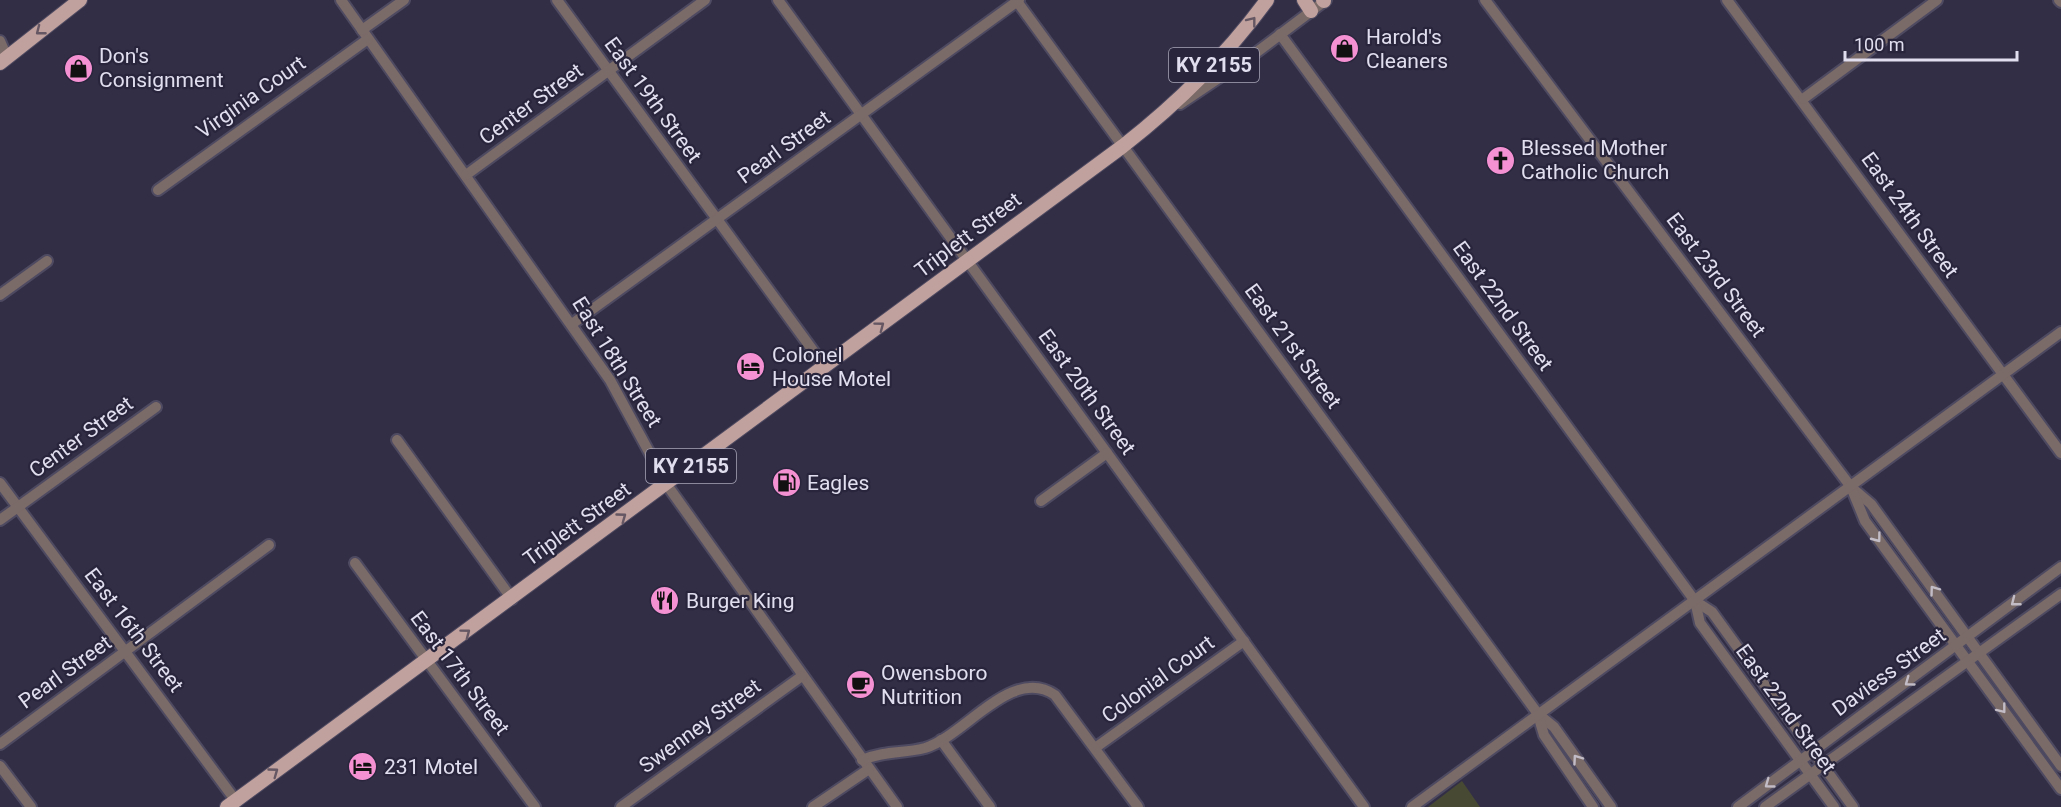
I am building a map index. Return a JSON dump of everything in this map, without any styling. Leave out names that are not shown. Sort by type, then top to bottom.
[{"type":"main road","points":[[4,60],[80,0]]},
{"type":"main road","name":"KY 2155","points":[[1153,122],[1219,60],[1267,0]]},
{"type":"main road","name":"Triplett Street","points":[[231,804],[427,662],[1153,122]]},
{"type":"street","name":"East 18th Street","points":[[341,0],[572,324],[631,416],[667,484],[897,807]]},
{"type":"street","name":"Virginia Court","points":[[158,190],[365,34],[404,0]]},
{"type":"street","name":"East 19th Street","points":[[557,0],[825,367]]},
{"type":"street","name":"Center Street","points":[[466,175],[705,0]]},
{"type":"street","name":"East 20th Street","points":[[778,0],[1364,807]]},
{"type":"street","name":"Pearl Street","points":[[572,324],[1017,0]]},
{"type":"street","name":"East 21st Street","points":[[1017,0],[1538,714],[1554,726],[1611,807]]},
{"type":"street","points":[[1153,122],[1280,34],[1308,6],[1324,0]]},
{"type":"street","name":"East 23rd Street","points":[[1485,0],[1851,487],[1871,504],[2061,766]]},
{"type":"street","name":"East 24th Street","points":[[1727,0],[1803,99],[2061,453]]},
{"type":"street","points":[[1803,99],[1937,0]]},
{"type":"street","name":"East 22nd Street","points":[[1280,34],[1695,601],[1712,612],[1853,807]]},
{"type":"street","points":[[0,41],[4,60]]},
{"type":"street","points":[[0,296],[47,261]]},
{"type":"street","points":[[1412,807],[2061,332]]},
{"type":"street","name":"Center Street","points":[[0,520],[156,407]]},
{"type":"street","points":[[397,440],[512,599]]},
{"type":"street","points":[[1041,501],[1107,453]]},
{"type":"street","name":"East 16th Street","points":[[0,483],[125,651],[231,804]]},
{"type":"street","name":"East 23rd Street","points":[[1851,487],[1865,521],[2061,789]]},
{"type":"street","name":"Pearl Street","points":[[0,744],[269,545]]},
{"type":"street","name":"East 17th Street","points":[[355,562],[535,807]]},
{"type":"street","name":"Daviess Street","points":[[1738,807],[2061,567]]},
{"type":"street","points":[[1765,807],[2061,594]]},
{"type":"street","name":"East 22nd Street","points":[[1695,601],[1700,622],[1834,807]]},
{"type":"street","name":"Colonial Court","points":[[1095,748],[1244,641]]},
{"type":"street","name":"Swenney Street","points":[[621,807],[802,676]]},
{"type":"street","name":"Colonial Court","points":[[813,807],[881,752],[927,747],[1013,692],[1036,686],[1055,695],[1138,807]]},
{"type":"street","name":"East 21st Street","points":[[1538,714],[1544,735],[1593,807]]},
{"type":"street","points":[[940,740],[990,807]]},
{"type":"street","points":[[0,766],[31,807]]},
{"type":"green space","points":[[1462,781],[1480,807],[1428,807]]},
{"type":"place","name":"Harold's Cleaners","points":[[1345,49]]},
{"type":"place","name":"Don's Consignment","points":[[78,68]]},
{"type":"place","name":"Blessed Mother Catholic Church","points":[[1500,160]]},
{"type":"place","name":"Colonel House Motel","points":[[751,367]]},
{"type":"place","name":"Eagles","points":[[786,483]]},
{"type":"place","name":"Burger King","points":[[665,601]]},
{"type":"place","name":"Owensboro Nutrition","points":[[860,685]]},
{"type":"place","name":"231 Motel","points":[[363,767]]}]
